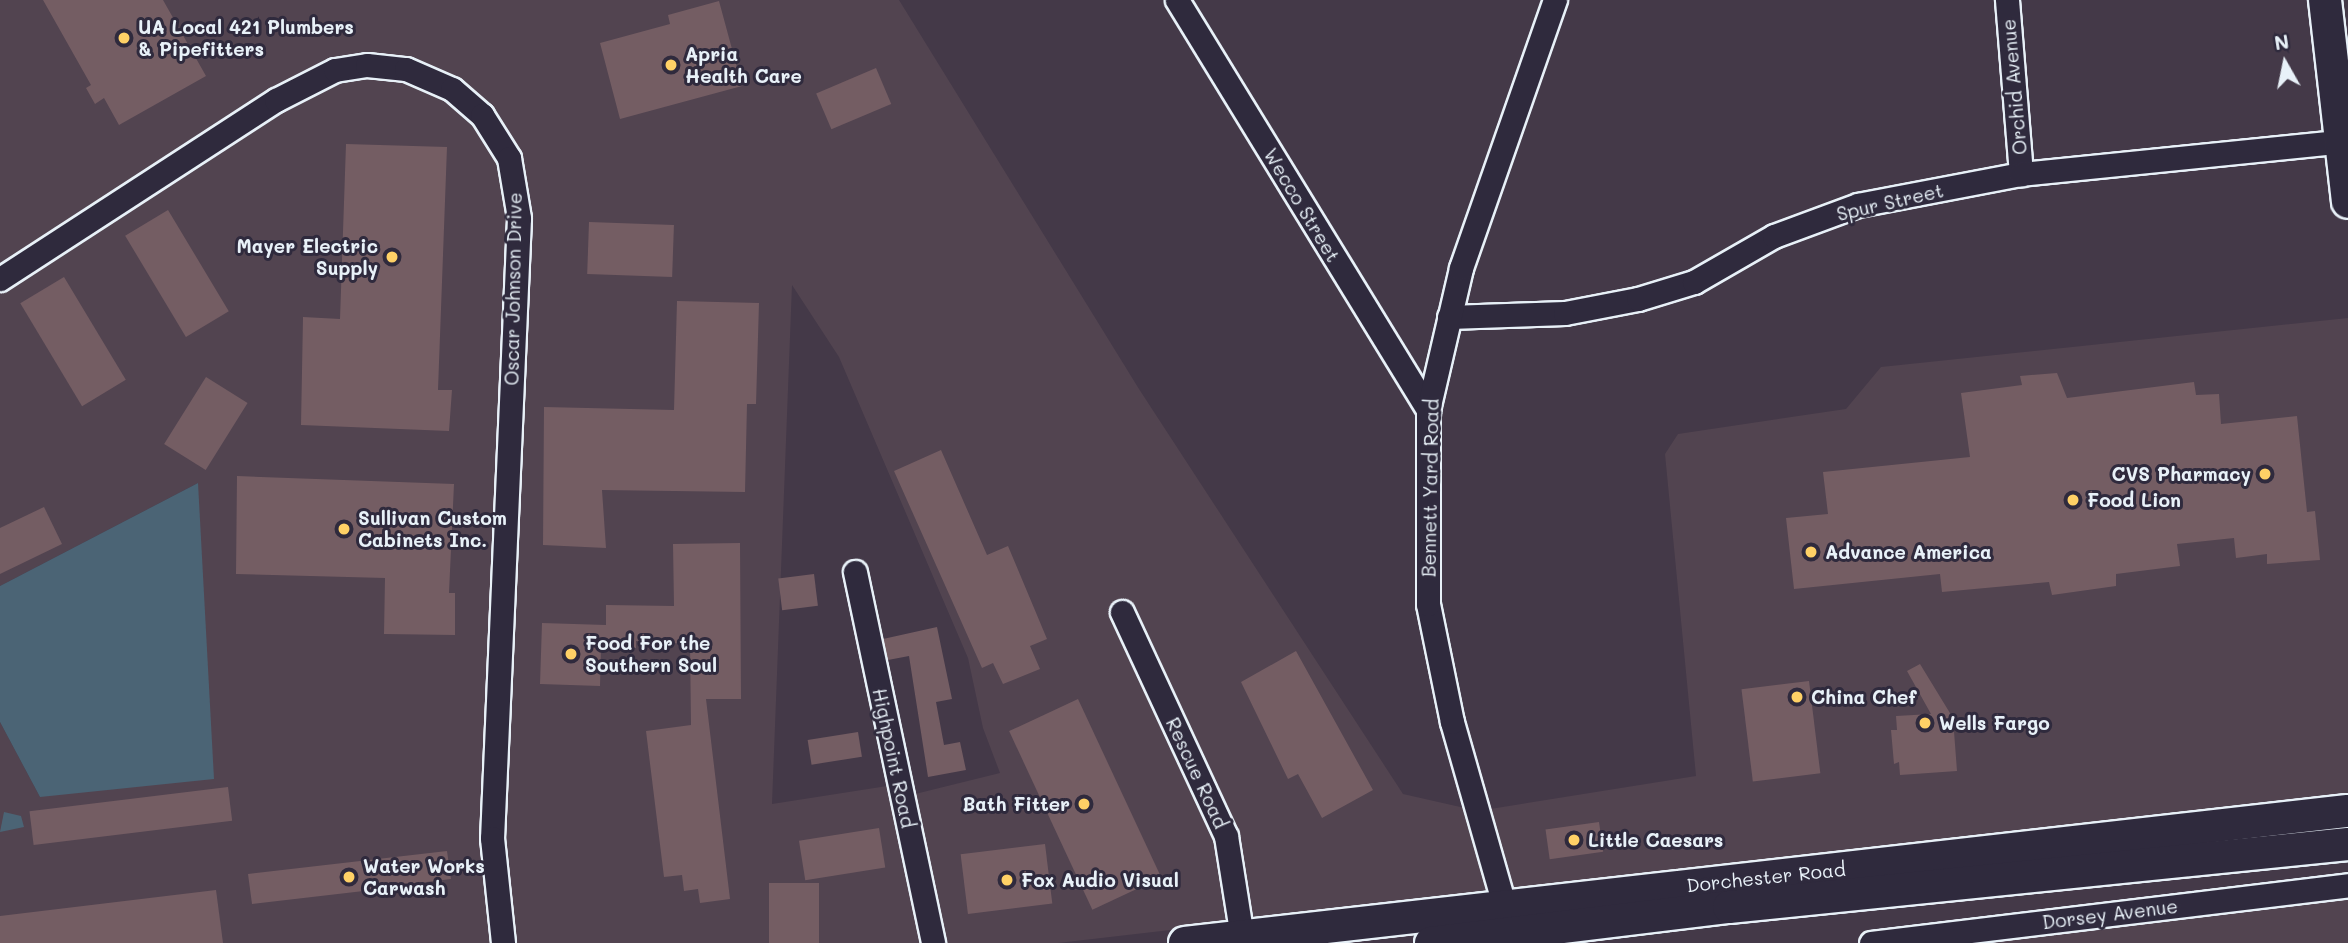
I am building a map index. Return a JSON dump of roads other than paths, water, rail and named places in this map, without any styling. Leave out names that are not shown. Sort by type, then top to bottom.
[{"type":"main road","points":[[2325,0],[2344,142],[2348,202]]},
{"type":"main road","name":"Dorchester Road","points":[[1431,943],[1511,928],[2348,811]]},
{"type":"main road","name":"Dorchester Road","points":[[1882,878],[2348,844]]},
{"type":"main road","name":"Dorchester Road","points":[[1185,943],[1511,928]]},
{"type":"street","name":"Wecco Street","points":[[1177,0],[1428,410]]},
{"type":"street","name":"Bennett Yard Road","points":[[1511,928],[1452,722],[1428,604],[1428,410],[1449,317],[1480,207],[1555,0]]},
{"type":"street","name":"Orchid Avenue","points":[[2007,0],[2021,174]]},
{"type":"street","name":"Oscar Johnson Drive","points":[[0,279],[276,100],[335,70],[367,65],[406,69],[452,89],[482,115],[509,158],[519,218],[492,838],[503,943]]},
{"type":"street","name":"Spur Street","points":[[1449,317],[1565,313],[1637,299],[1694,282],[1774,236],[1858,205],[2021,174],[2344,142]]},
{"type":"street","name":"Highpoint Road","points":[[855,572],[933,943]]},
{"type":"street","name":"Rescue Road","points":[[1122,612],[1226,836],[1242,940]]},
{"type":"street","name":"Dorsey Avenue","points":[[1871,943],[2348,885]]},
{"type":"water","points":[[198,483],[214,779],[40,797],[0,722],[0,586]]},
{"type":"water","points":[[4,812],[21,816],[24,827],[0,832]]},
{"type":"place","name":"UA Local 421 Plumbers & Pipefitters","points":[[124,38]]},
{"type":"place","name":"Apria Health Care","points":[[671,65]]},
{"type":"place","name":"Mayer Electric Supply","points":[[392,257]]},
{"type":"place","name":"CVS Pharmacy","points":[[2265,474]]},
{"type":"place","name":"Food Lion","points":[[2073,500]]},
{"type":"place","name":"Sullivan Custom Cabinets Inc.","points":[[344,529]]},
{"type":"place","name":"Advance America","points":[[1811,552]]},
{"type":"place","name":"Food For the Southern Soul","points":[[571,654]]},
{"type":"place","name":"China Chef","points":[[1797,697]]},
{"type":"place","name":"Wells Fargo","points":[[1925,723]]},
{"type":"place","name":"Bath Fitter","points":[[1084,804]]},
{"type":"place","name":"Little Caesars","points":[[1574,840]]},
{"type":"place","name":"Water Works Carwash","points":[[349,877]]},
{"type":"place","name":"Fox Audio Visual","points":[[1007,880]]}]
